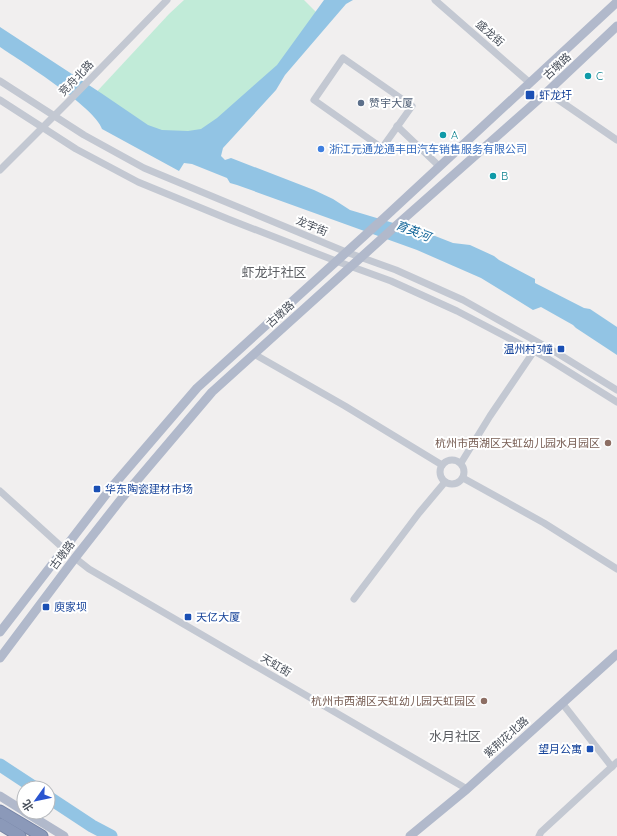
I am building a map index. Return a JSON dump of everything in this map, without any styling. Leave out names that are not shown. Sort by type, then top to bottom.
[{"type":"highway","points":[[0,811],[42,836]]},
{"type":"highway","points":[[0,824],[20,836]]},
{"type":"main road","name":"古墩路","points":[[0,632],[111,488],[197,388],[384,218],[617,2]]},
{"type":"main road","name":"古墩路","points":[[0,658],[75,558],[142,473],[212,392],[547,92],[617,26]]},
{"type":"main road","name":"紫荆花北路","points":[[410,836],[467,789],[617,654]]},
{"type":"main road","points":[[0,796],[16,806]]},
{"type":"main road","points":[[38,820],[64,836]]},
{"type":"street","name":"竞舟北路","points":[[0,170],[43,128],[167,0]]},
{"type":"street","name":"盛龙街","points":[[435,0],[530,83]]},
{"type":"street","points":[[343,58],[412,106],[397,126],[382,148],[314,100],[343,58]]},
{"type":"street","name":"龙宇街","points":[[0,81],[84,135],[144,168],[346,252],[396,270],[463,300],[558,353],[617,390]]},
{"type":"street","points":[[547,92],[617,140]]},
{"type":"street","points":[[0,100],[76,149],[138,182],[228,219],[391,281],[457,311],[534,351],[617,402]]},
{"type":"street","points":[[397,126],[439,166]]},
{"type":"street","points":[[461,463],[490,416],[534,351]]},
{"type":"street","points":[[254,354],[345,406],[442,465]]},
{"type":"street","points":[[449,460],[461,463],[465,470],[464,478],[455,485],[444,482],[440,472],[442,465],[449,460]]},
{"type":"street","points":[[464,478],[544,524],[617,569]]},
{"type":"street","points":[[354,599],[444,482]]},
{"type":"street","points":[[0,491],[64,549]]},
{"type":"street","name":"天虹街","points":[[75,558],[96,573],[467,789]]},
{"type":"street","points":[[540,836],[541,832],[614,764],[562,703]]},
{"type":"green space","points":[[184,0],[304,0],[323,19],[194,156],[90,99],[169,14]]},
{"type":"water","name":"育英河","points":[[324,0],[353,0],[346,4],[285,75],[276,90],[223,148],[221,156],[225,160],[231,158],[314,190],[333,199],[350,210],[430,234],[453,243],[470,245],[494,256],[535,279],[535,283],[584,308],[590,309],[617,327],[617,355],[573,325],[541,307],[533,310],[481,278],[417,250],[230,183],[227,178],[192,164],[184,163],[179,171],[102,129],[97,120],[72,97],[57,85],[0,47],[0,27],[148,125],[162,130],[188,131],[201,129],[217,118],[277,65]]},
{"type":"waterway","points":[[0,765],[23,780]]},
{"type":"waterway","points":[[56,802],[92,826],[111,836]]},
{"type":"place","name":"C","points":[[588,76]]},
{"type":"place","name":"虾龙圩","points":[[530,95]]},
{"type":"place","name":"赞宇大厦","points":[[361,103]]},
{"type":"place","name":"A","points":[[443,135]]},
{"type":"place","name":"浙江元通龙通丰田汽车销售服务有限公司","points":[[321,149]]},
{"type":"place","name":"B","points":[[493,176]]},
{"type":"place","name":"温州村3幢","points":[[561,349]]},
{"type":"place","name":"杭州市西湖区天虹幼儿园水月园区","points":[[608,443]]},
{"type":"place","name":"华东陶瓷建材市场","points":[[97,489]]},
{"type":"place","name":"庾家坝","points":[[46,607]]},
{"type":"place","name":"天亿大厦","points":[[188,617]]},
{"type":"place","name":"杭州市西湖区天虹幼儿园天虹园区","points":[[484,701]]},
{"type":"place","name":"望月公寓","points":[[590,749]]},
{"type":"district","name":"虾龙圩社区","points":[[274,272]]},
{"type":"district","name":"水月社区","points":[[455,736]]}]
